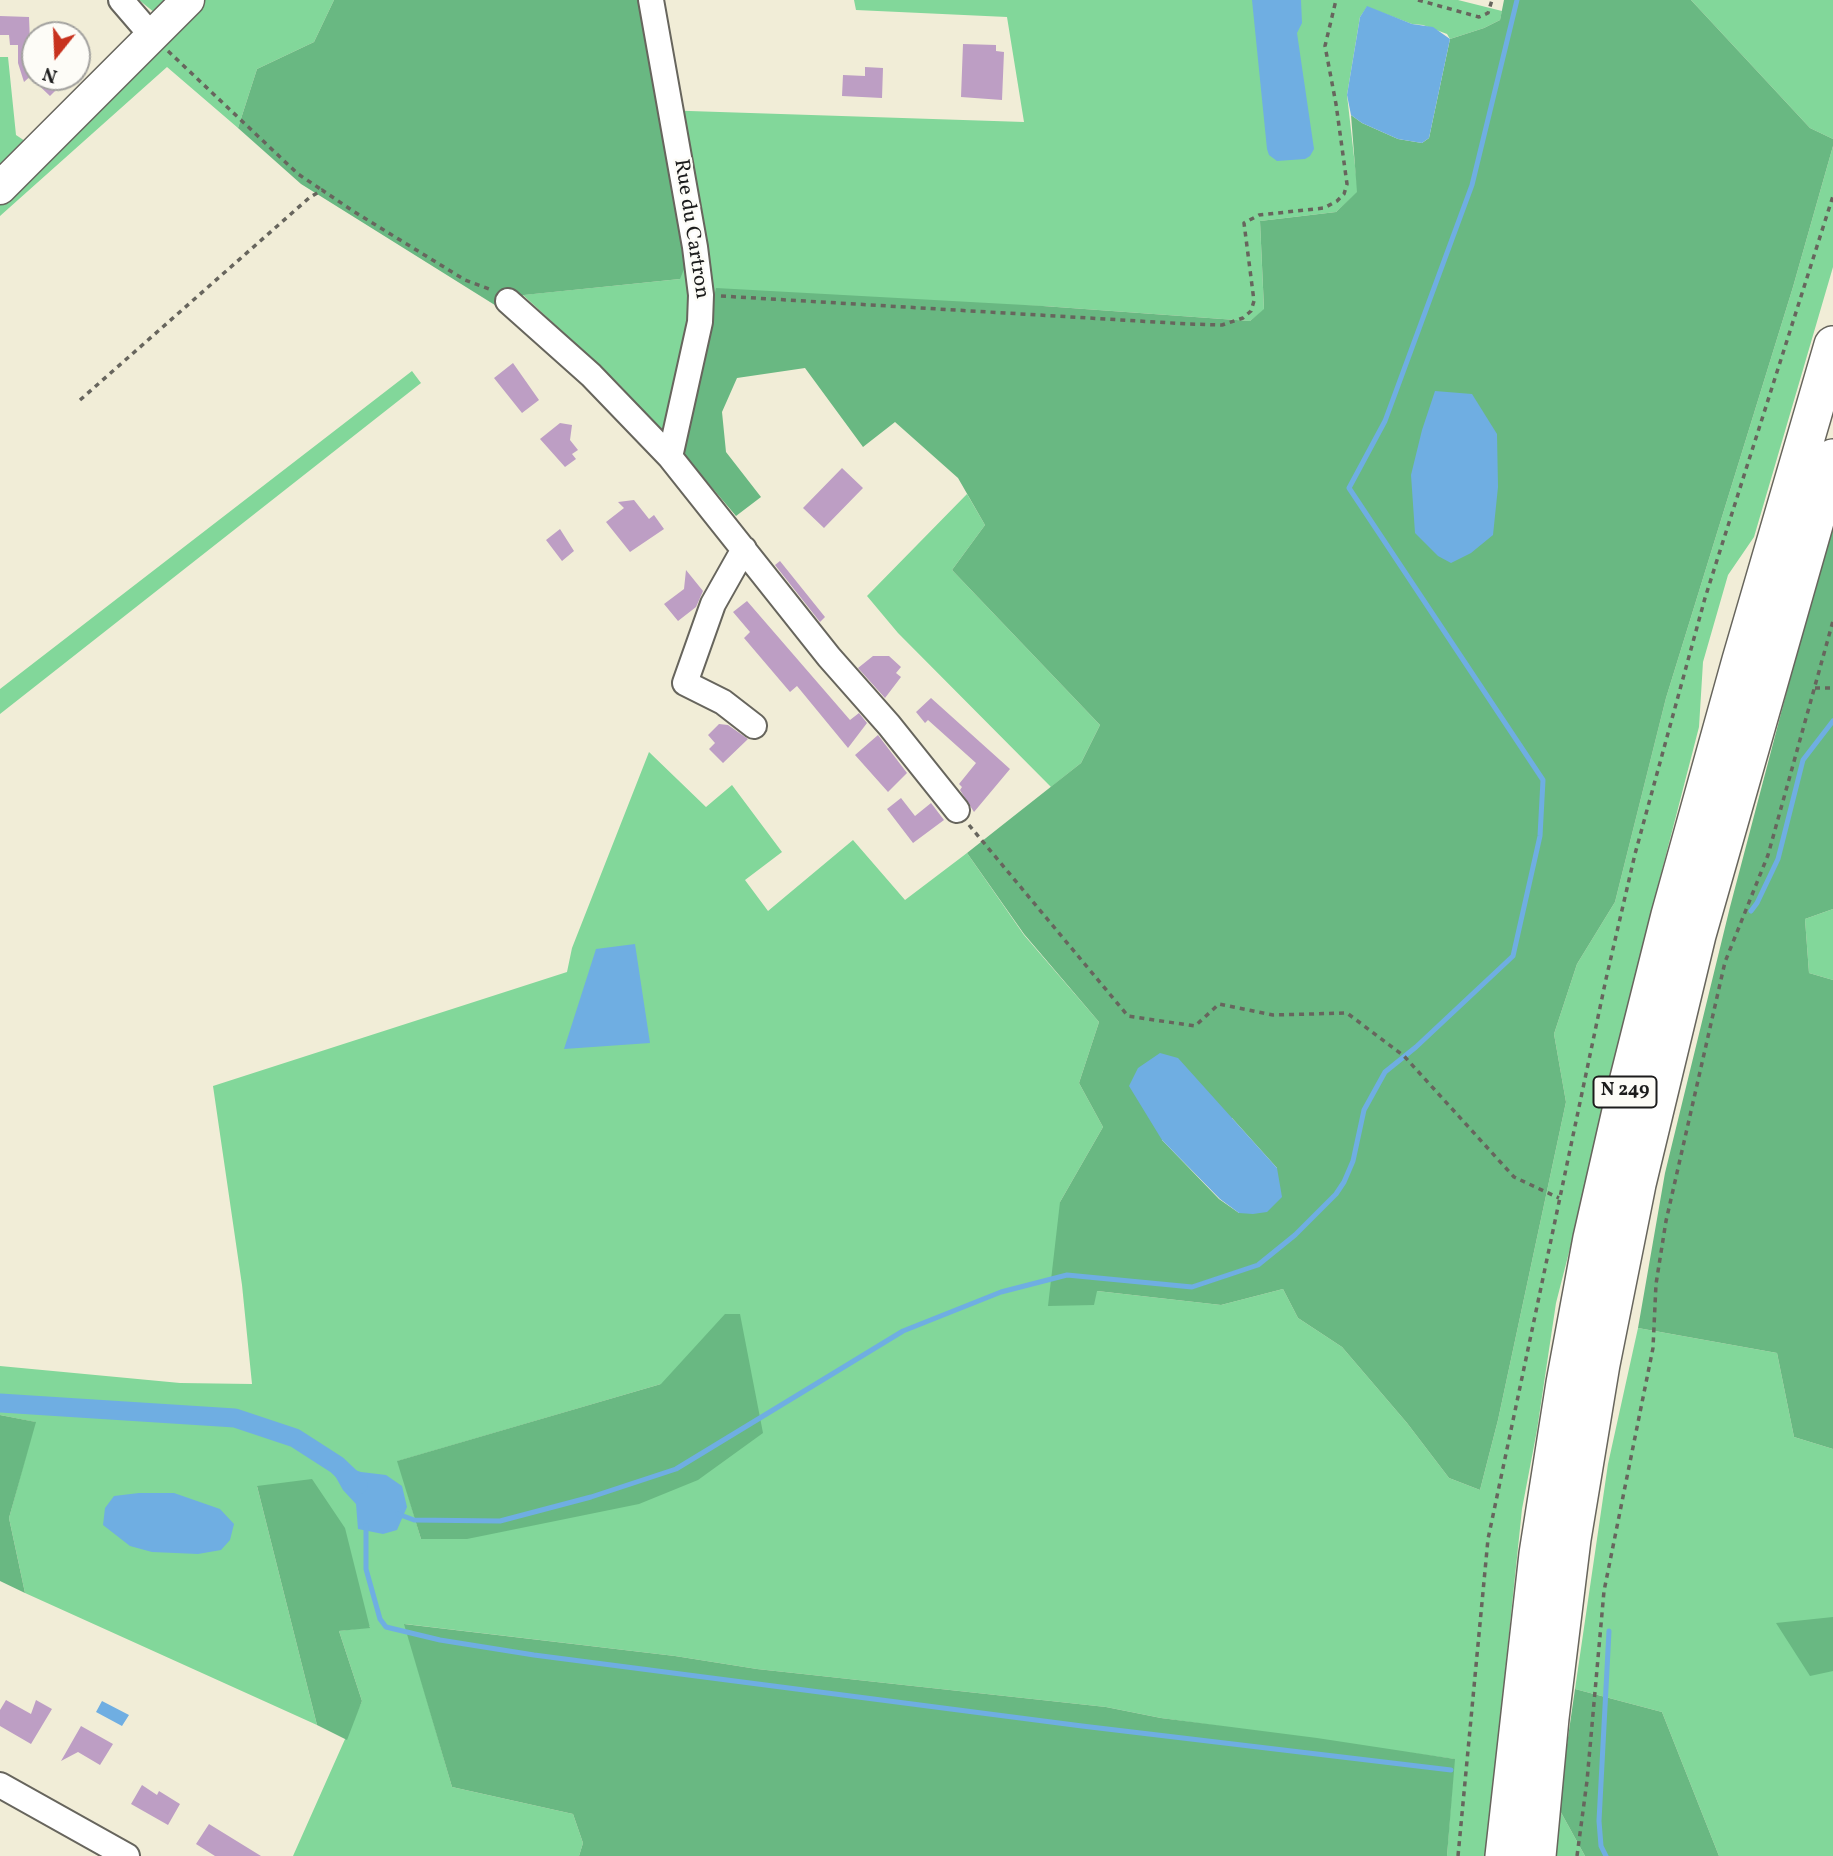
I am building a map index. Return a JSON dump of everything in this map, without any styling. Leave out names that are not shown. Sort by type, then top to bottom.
[{"type":"highway","name":"N 249","points":[[1504,1856],[1538,1554],[1565,1383],[1592,1238],[1670,915],[1737,672],[1833,345]]},
{"type":"highway","name":"N 249","points":[[1537,1856],[1550,1718],[1572,1539],[1601,1364],[1637,1184],[1697,935],[1833,458]]},
{"type":"main road","points":[[0,188],[188,0]]},
{"type":"street","points":[[121,0],[152,36]]},
{"type":"street","name":"Rue du Cartron","points":[[651,0],[695,247],[701,295],[700,322],[670,457]]},
{"type":"street","points":[[508,302],[591,375],[670,457],[829,657],[957,810]]},
{"type":"street","points":[[744,549],[713,604],[685,683],[723,702],[754,726]]},
{"type":"street","points":[[0,1784],[127,1856]]},
{"type":"path","points":[[701,295],[1189,324],[1222,325],[1243,318],[1251,311],[1254,301],[1244,223],[1259,215],[1324,208],[1337,201],[1347,184],[1325,46],[1336,0]]},
{"type":"path","points":[[1418,0],[1479,17],[1488,13],[1492,0]]},
{"type":"path","points":[[152,36],[298,174],[465,280],[488,287],[508,302]]},
{"type":"path","points":[[80,400],[309,198],[322,190]]},
{"type":"path","points":[[1458,1856],[1488,1539],[1634,854],[1705,598],[1833,196]]},
{"type":"path","points":[[1577,1856],[1587,1781],[1604,1591],[1653,1348],[1656,1284],[1666,1221],[1725,962],[1768,855],[1833,621]]},
{"type":"path","points":[[1815,688],[1833,688]]},
{"type":"path","points":[[957,810],[1128,1016],[1195,1026],[1219,1004],[1273,1014],[1347,1013],[1404,1056],[1514,1177],[1560,1198]]},
{"type":"green space","points":[[139,0],[334,0],[314,42],[257,69],[238,128],[167,67],[0,216],[0,57],[8,57],[16,135],[28,143],[82,91],[91,91],[91,83],[160,17]]},
{"type":"green space","points":[[334,0],[640,0],[686,264],[680,279],[524,295],[498,307],[301,184],[238,128],[257,69],[314,42]]},
{"type":"green space","points":[[854,0],[1458,0],[1502,11],[1500,20],[1450,39],[1447,34],[1367,7],[1360,17],[1347,95],[1358,192],[1336,212],[1260,221],[1264,310],[1250,321],[1043,306],[714,302],[680,450],[618,383],[523,295],[680,279],[659,110],[1024,122],[1007,17],[856,10]]},
{"type":"green space","points":[[1504,0],[1691,0],[1810,128],[1833,139],[1833,146],[1793,287],[1666,698],[1615,902],[1577,964],[1554,1034],[1566,1102],[1498,1420],[1480,1490],[1449,1478],[1407,1423],[1342,1347],[1298,1318],[1283,1289],[1221,1305],[1097,1291],[1094,1305],[1048,1306],[1060,1202],[1103,1127],[1079,1083],[1099,1022],[1024,934],[967,853],[1081,763],[1100,725],[952,570],[985,525],[958,478],[895,422],[863,447],[805,368],[737,378],[722,412],[726,452],[761,497],[736,516],[680,450],[716,288],[1043,306],[1250,321],[1264,309],[1260,221],[1336,212],[1357,192],[1351,115],[1362,123],[1398,139],[1422,143],[1429,138],[1450,39],[1500,20]],"holes":[[[1232,1118],[1277,1168],[1239,1213],[1219,1199],[1162,1140]]]},
{"type":"green space","points":[[1691,0],[1833,0],[1833,139],[1810,128]]},
{"type":"green space","points":[[1833,146],[1833,267],[1754,537],[1728,575],[1703,662],[1699,727],[1629,998],[1599,1135],[1556,1303],[1522,1509],[1486,1856],[1447,1856],[1454,1759],[1161,1718],[1106,1707],[757,1669],[675,1656],[405,1624],[452,1787],[573,1814],[583,1843],[579,1856],[293,1856],[362,1701],[339,1631],[370,1627],[257,1486],[317,1725],[25,1593],[9,1518],[35,1422],[0,1415],[0,1366],[180,1383],[252,1384],[242,1285],[213,1086],[567,972],[572,948],[649,752],[706,807],[732,785],[782,852],[745,880],[768,911],[853,840],[905,900],[967,853],[1024,935],[1099,1022],[1079,1083],[1103,1127],[1060,1202],[1097,1291],[1221,1305],[1283,1289],[1298,1318],[1342,1347],[1407,1423],[1449,1478],[1480,1490],[1498,1420],[1566,1102],[1554,1034],[1577,964],[1615,902],[1666,698],[1793,287]],"holes":[[[661,1384],[421,1539],[398,1461]]]},
{"type":"green space","points":[[412,371],[421,383],[0,714],[0,689]]},
{"type":"green space","points":[[967,494],[985,525],[952,570],[1100,725],[1081,763],[1051,787],[898,633],[867,596]]},
{"type":"green space","points":[[1833,528],[1833,909],[1805,919],[1809,973],[1833,980],[1833,1449],[1794,1437],[1777,1353],[1638,1328],[1665,1173],[1730,907],[1804,626]]},
{"type":"green space","points":[[1833,909],[1833,980],[1809,973],[1805,919]]},
{"type":"green space","points":[[725,1314],[740,1314],[763,1433],[698,1480],[639,1504],[467,1539],[421,1539],[397,1461],[661,1384]]},
{"type":"green space","points":[[1638,1328],[1777,1353],[1794,1437],[1833,1449],[1833,1856],[1719,1856],[1662,1712],[1575,1689],[1608,1464]]},
{"type":"green space","points":[[0,1415],[36,1422],[9,1518],[25,1593],[0,1581]]},
{"type":"green space","points":[[312,1479],[345,1528],[370,1628],[339,1631],[362,1701],[347,1740],[317,1725],[257,1486]]},
{"type":"green space","points":[[1833,1617],[1833,1671],[1810,1676],[1776,1623]]},
{"type":"green space","points":[[404,1624],[675,1656],[757,1669],[1106,1707],[1161,1718],[1455,1759],[1447,1856],[579,1856],[583,1843],[573,1814],[452,1787]]},
{"type":"green space","points":[[1575,1689],[1662,1712],[1719,1856],[1585,1856],[1558,1807]]},
{"type":"green space","points":[[1558,1807],[1585,1856],[1555,1856]]},
{"type":"water","points":[[1252,0],[1301,0],[1302,23],[1297,33],[1314,149],[1305,159],[1277,161],[1269,155],[1267,149]]},
{"type":"water","points":[[1367,6],[1412,24],[1433,27],[1450,39],[1429,138],[1422,143],[1398,139],[1362,123],[1351,115],[1347,95],[1360,17]]},
{"type":"water","points":[[1435,391],[1472,394],[1497,434],[1498,487],[1493,535],[1471,553],[1451,563],[1438,556],[1415,533],[1411,475]]},
{"type":"water","points":[[635,944],[650,1043],[564,1049],[596,949]]},
{"type":"water","points":[[1160,1053],[1178,1058],[1277,1168],[1282,1197],[1267,1212],[1239,1213],[1220,1199],[1162,1140],[1129,1086],[1138,1068]]},
{"type":"water","points":[[343,1466],[361,1472],[386,1475],[402,1486],[407,1507],[397,1530],[383,1534],[358,1529],[356,1504],[343,1490],[334,1474]]},
{"type":"water","points":[[174,1493],[220,1509],[234,1524],[230,1540],[221,1550],[198,1554],[152,1552],[130,1546],[103,1525],[105,1508],[114,1496]]},
{"type":"water","points":[[102,1701],[129,1715],[122,1726],[96,1712]]},
{"type":"building","points":[[0,16],[29,17],[29,21],[21,21],[21,72],[18,45],[10,45],[9,35],[0,35]]},
{"type":"building","points":[[963,44],[996,45],[996,51],[1004,52],[1002,100],[961,97]]},
{"type":"building","points":[[865,67],[883,68],[882,98],[842,96],[843,75],[865,76]]},
{"type":"building","points":[[513,363],[539,400],[522,413],[494,378]]},
{"type":"building","points":[[560,423],[572,425],[570,440],[578,450],[572,454],[576,459],[565,467],[540,439]]},
{"type":"building","points":[[842,468],[863,488],[824,528],[803,508]]},
{"type":"building","points":[[634,500],[649,519],[654,515],[664,529],[630,552],[606,522],[624,508],[618,502]]},
{"type":"building","points":[[560,529],[574,551],[562,561],[546,540]]},
{"type":"building","points":[[780,561],[825,617],[820,622],[775,565]]},
{"type":"building","points":[[686,570],[703,591],[696,607],[678,621],[664,604],[684,589]]},
{"type":"building","points":[[747,601],[850,720],[859,713],[867,723],[848,748],[797,686],[790,692],[744,638],[750,632],[733,612]]},
{"type":"building","points":[[873,656],[889,656],[901,667],[896,673],[901,677],[885,698],[858,668]]},
{"type":"building","points":[[931,698],[1010,769],[974,812],[959,784],[976,763],[928,720],[925,723],[916,712]]},
{"type":"building","points":[[719,724],[728,725],[748,739],[723,763],[709,749],[715,743],[708,735]]},
{"type":"building","points":[[878,735],[907,773],[888,792],[855,755]]},
{"type":"building","points":[[901,798],[915,816],[931,803],[944,820],[913,843],[887,809]]},
{"type":"building","points":[[6,1700],[31,1714],[36,1700],[52,1709],[31,1744],[0,1726],[0,1710]]},
{"type":"building","points":[[81,1726],[113,1744],[100,1765],[78,1752],[61,1761]]},
{"type":"building","points":[[142,1785],[157,1795],[159,1791],[180,1804],[168,1825],[131,1804]]},
{"type":"building","points":[[209,1824],[261,1856],[215,1856],[196,1844]]},
{"type":"waterway","points":[[398,1514],[414,1520],[500,1521],[591,1497],[676,1469],[903,1331],[1001,1292],[1067,1275],[1192,1287],[1258,1265],[1295,1235],[1336,1194],[1344,1182],[1353,1161],[1364,1110],[1385,1072],[1416,1047],[1513,956],[1540,836],[1543,780],[1349,488],[1385,421],[1472,185],[1517,0]]},
{"type":"waterway","points":[[1751,911],[1778,859],[1803,760],[1833,721]]},
{"type":"waterway","points":[[0,1403],[235,1418],[295,1438],[337,1465],[358,1485]]},
{"type":"waterway","points":[[366,1526],[366,1569],[380,1619],[386,1627],[440,1640],[534,1655],[1082,1726],[1451,1770]]},
{"type":"waterway","points":[[1606,1856],[1601,1846],[1599,1821],[1609,1631]]}]
